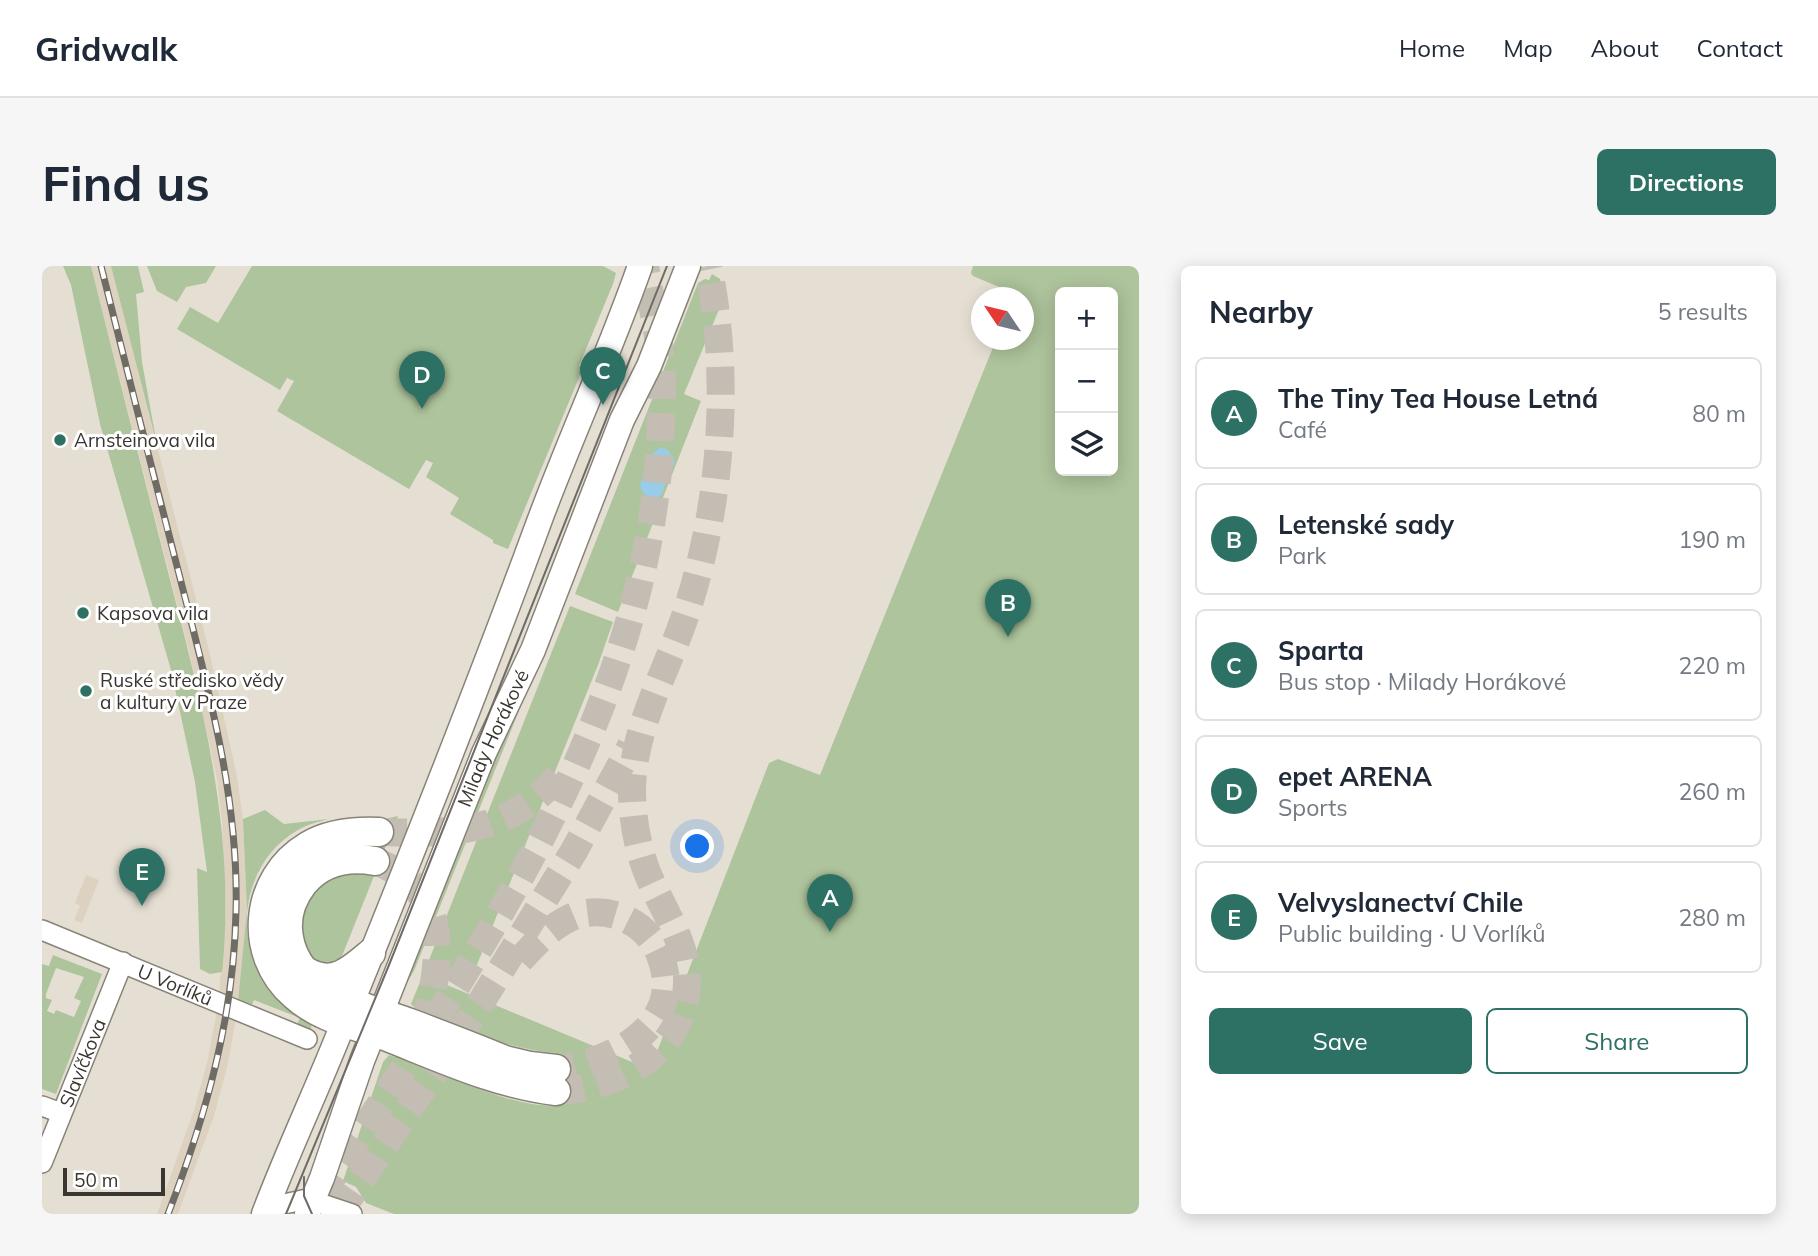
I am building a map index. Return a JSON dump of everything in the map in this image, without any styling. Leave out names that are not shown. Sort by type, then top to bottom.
[{"type":"highway","points":[[379,832],[342,834],[309,845],[282,867],[271,886],[264,907],[263,941],[281,982],[302,1002],[530,1066],[556,1080]]},
{"type":"highway","points":[[347,1013],[307,972],[293,953],[288,933],[289,914],[299,889],[313,874],[330,864],[351,859],[375,861]]},
{"type":"highway","points":[[307,972],[324,978],[338,977],[371,953]]},
{"type":"main road","name":"Milady Horákové","points":[[265,1211],[277,1175],[347,1013],[508,612],[540,521],[640,266]]},
{"type":"main road","name":"Milady Horákové","points":[[310,1207],[377,1023],[484,753],[533,650],[622,420],[649,366],[688,266]]},
{"type":"street","name":"U Vorlíků","points":[[42,930],[307,1039]]},
{"type":"street","name":"Slavíčkova","points":[[42,1163],[123,962]]},
{"type":"street","points":[[42,1106],[61,1113]]},
{"type":"street","points":[[265,1211],[296,1200],[310,1207],[352,1214]]},
{"type":"shaded area","points":[[91,266],[111,266],[208,646],[237,776],[243,819],[247,910],[238,1008],[227,1068],[214,1116],[178,1214],[157,1214],[194,1110],[207,1063],[218,1005],[226,910],[222,821],[217,779],[189,651]]},
{"type":"shaded area","points":[[86,875],[99,880],[82,923],[74,920],[80,906],[75,903]]},
{"type":"green space","points":[[63,266],[91,266],[192,665],[213,766],[220,817],[225,920],[222,972],[210,974],[200,969],[197,868],[207,872],[195,782],[171,670],[100,424],[71,285]]},
{"type":"green space","points":[[111,266],[138,266],[144,292],[136,294],[142,362],[157,445]]},
{"type":"green space","points":[[147,266],[216,266],[206,283],[186,287],[177,302],[157,291]]},
{"type":"green space","points":[[252,266],[603,266],[616,273],[579,366],[583,368],[508,549],[493,543],[493,540],[450,514],[459,498],[426,477],[433,463],[426,460],[409,489],[277,411],[294,381],[287,378],[280,390],[177,329],[190,307],[218,323]]},
{"type":"green space","points":[[973,266],[1139,266],[1139,1214],[394,1214],[366,1203],[356,1187],[343,1181],[383,1062],[389,1055],[395,1057],[398,1054],[496,1095],[536,1105],[556,1106],[556,1053],[504,1043],[420,1013],[411,1004],[423,975],[644,1067],[653,1062],[769,763],[778,759],[820,775],[992,350],[1034,350],[1034,287],[999,287],[973,276]]},
{"type":"green space","points":[[712,274],[720,279],[725,295],[684,394],[701,401],[618,612],[575,594],[698,283],[709,280]]},
{"type":"green space","points":[[562,604],[414,971],[406,984],[487,768]]},
{"type":"green space","points":[[570,606],[613,622],[470,982],[427,965]]},
{"type":"green space","points":[[265,810],[284,824],[329,819],[302,828],[279,844],[264,862],[254,883],[248,906],[247,929],[259,974],[282,1001],[313,1019],[310,1033],[296,1027],[300,1018],[254,1000],[250,1009],[238,1002],[247,910],[243,819]]},
{"type":"green space","points":[[398,816],[340,961],[325,968],[306,955],[298,931],[307,894],[341,871],[371,873],[379,847],[380,820]]},
{"type":"green space","points":[[53,955],[102,974],[56,1094],[42,1089],[42,964],[49,966]],"holes":[[[56,968],[84,977],[74,998],[81,1001],[74,1017],[56,1010],[54,1014],[47,1011],[52,1000],[46,998],[46,994]]]},
{"type":"water","points":[[661,447],[668,450],[675,461],[661,495],[651,498],[644,494],[640,485],[653,453]]},
{"type":"tunnel","points":[[319,1197],[433,1023],[488,933],[539,841],[584,747],[621,649],[647,549],[660,445],[661,360],[645,266]]},
{"type":"tunnel","points":[[556,1091],[614,1079],[648,1059],[674,1030],[686,992],[684,956],[640,852],[632,789],[644,724],[696,580],[714,491],[719,446],[720,354],[708,266]]},
{"type":"tunnel","points":[[338,1214],[480,1004],[574,851],[631,746]]},
{"type":"tunnel","points":[[379,832],[459,830],[504,818],[545,790],[566,768]]},
{"type":"tunnel","points":[[375,861],[399,874],[417,889],[429,908],[435,928],[437,951],[425,1022]]},
{"type":"tunnel","points":[[520,960],[558,924],[574,916],[597,912],[615,915],[634,924],[651,939],[661,958],[666,982],[663,1003],[653,1021],[638,1037],[599,1059],[556,1069]]},
{"type":"tram line","points":[[286,1214],[389,965],[667,266]]},
{"type":"tram line","points":[[304,1177],[304,1196],[312,1214]]},
{"type":"railway","points":[[101,266],[210,699],[227,783],[236,868],[234,950],[224,1028],[206,1103],[168,1214]]},
{"type":"place","name":"Sparta","points":[[603,405]]},
{"type":"place","name":"epet ARENA","points":[[422,409]]},
{"type":"place","name":"Arnsteinova vila","points":[[60,440]]},
{"type":"place","name":"Kapsova vila","points":[[83,613]]},
{"type":"place","name":"Letenské sady","points":[[1008,637]]},
{"type":"place","name":"Ruské středisko vědy a kultury v Praze","points":[[86,691]]},
{"type":"place","name":"Velvyslanectví Chile","points":[[142,906]]},
{"type":"place","name":"The Tiny Tea House Letná","points":[[830,932]]}]
